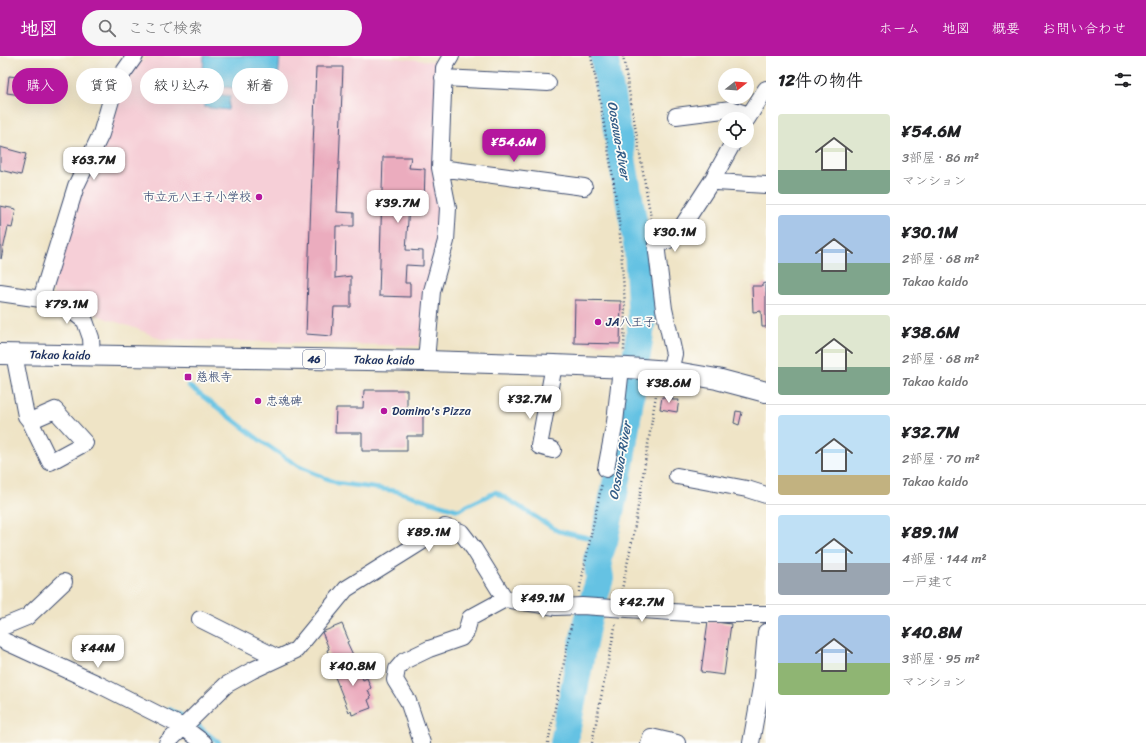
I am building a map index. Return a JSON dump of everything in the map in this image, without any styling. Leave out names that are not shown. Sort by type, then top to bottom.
[{"type":"main road","name":"Takao kaido","points":[[7,354],[426,361],[624,368],[662,370],[717,379],[766,392]]},
{"type":"street","points":[[41,299],[76,186],[101,134],[116,83],[135,56]]},
{"type":"street","points":[[426,361],[432,291],[446,241],[448,208],[440,168],[443,78],[444,68],[451,56]]},
{"type":"street","points":[[443,78],[548,83]]},
{"type":"street","points":[[676,116],[731,109],[754,112],[766,89]]},
{"type":"street","points":[[662,370],[674,354],[664,308],[656,244],[667,241],[682,225],[713,179],[730,148]]},
{"type":"street","points":[[440,168],[584,187]]},
{"type":"street","points":[[713,179],[716,182],[766,185]]},
{"type":"street","points":[[0,293],[41,299],[68,308],[85,321],[91,338],[92,355]]},
{"type":"street","points":[[7,354],[26,416],[30,421]]},
{"type":"street","points":[[553,450],[539,446],[554,365]]},
{"type":"street","points":[[606,469],[624,368]]},
{"type":"street","points":[[677,476],[747,489],[766,496]]},
{"type":"street","points":[[167,743],[226,684],[296,650],[346,589],[445,527],[461,532],[474,549],[505,599]]},
{"type":"street","points":[[0,628],[27,617],[64,582]]},
{"type":"street","points":[[422,743],[408,701],[395,680],[398,669],[404,661],[429,649],[461,638],[466,632],[470,618],[505,599],[556,607],[617,607],[703,614],[766,614]]},
{"type":"street","points":[[200,619],[278,658]]},
{"type":"street","points":[[751,743],[760,723],[761,687],[766,632]]},
{"type":"street","points":[[0,639],[98,684],[183,727],[204,743]]},
{"type":"street","points":[[649,743],[651,737],[677,743]]},
{"type":"path","points":[[591,56],[599,94],[619,221],[625,305],[624,368]]},
{"type":"path","points":[[624,56],[656,244]]},
{"type":"path","points":[[592,743],[617,607],[634,531],[656,395],[662,370]]},
{"type":"path","points":[[548,743],[579,606],[588,548],[606,469]]},
{"type":"shaded area","name":"市立元八王子小学校","points":[[147,56],[379,56],[438,62],[441,206],[439,234],[427,289],[419,346],[161,339],[135,328],[107,319],[53,296],[54,294],[51,287],[82,188],[107,141],[118,104],[132,104],[132,71]]},
{"type":"water","points":[[204,56],[280,56],[279,68],[232,68],[232,88],[224,87],[224,68],[203,68]]},
{"type":"water","points":[[224,95],[230,96],[228,110],[204,107],[204,104],[224,104]]},
{"type":"building","points":[[316,67],[343,67],[337,212],[354,213],[354,226],[336,226],[335,278],[351,276],[351,307],[334,307],[332,336],[306,334]]},
{"type":"building","points":[[9,76],[12,76],[12,94],[7,93]]},
{"type":"building","points":[[0,147],[26,154],[21,175],[0,170]]},
{"type":"building","points":[[383,157],[411,157],[409,168],[425,169],[424,206],[409,205],[406,250],[423,251],[423,266],[406,265],[405,283],[410,283],[410,297],[379,296]]},
{"type":"building","points":[[0,206],[16,209],[12,228],[8,227],[1,259]]},
{"type":"building","points":[[766,283],[766,327],[762,327],[761,311],[753,312],[752,286],[762,286],[762,284]]},
{"type":"building","name":"JA八王子","points":[[575,300],[621,301],[620,344],[574,343]]},
{"type":"building","points":[[364,390],[407,390],[407,409],[423,410],[423,436],[407,436],[407,451],[362,451],[362,433],[335,433],[336,408],[363,408]]},
{"type":"building","points":[[662,397],[673,397],[672,400],[679,400],[677,412],[660,409]]},
{"type":"building","points":[[736,411],[742,412],[739,425],[734,423]]},
{"type":"building","points":[[708,621],[731,624],[724,675],[701,672]]},
{"type":"building","points":[[342,624],[349,641],[347,642],[354,657],[333,666],[327,650],[329,649],[322,632]]},
{"type":"building","points":[[354,658],[363,680],[367,678],[371,688],[368,690],[371,698],[368,700],[371,708],[352,715],[351,711],[349,712],[333,672],[333,668]]},
{"type":"waterway","name":"Oosawa-River","points":[[564,743],[587,622],[600,578],[597,560],[604,541],[620,465],[642,320],[638,249],[604,56]]},
{"type":"waterway","points":[[189,386],[261,441],[298,466],[337,483],[396,491],[458,510],[496,492],[558,531],[604,541]]},
{"type":"waterway","points":[[169,709],[185,717]]},
{"type":"waterway","points":[[194,722],[219,743]]},
{"type":"place","name":"市立元八王子小学校","points":[[259,197]]},
{"type":"place","name":"JA八王子","points":[[598,322]]},
{"type":"place","name":"慈根寺","points":[[188,377]]},
{"type":"place","name":"忠魂碑","points":[[258,401]]},
{"type":"place","name":"Domino's Pizza","points":[[384,411]]}]
